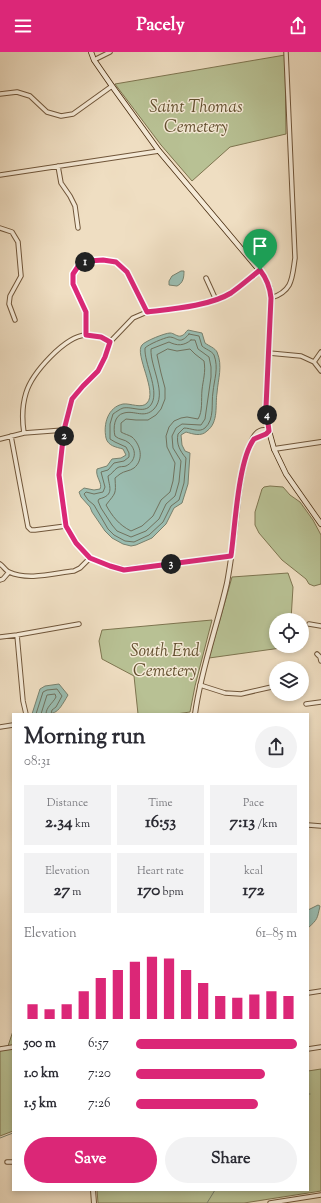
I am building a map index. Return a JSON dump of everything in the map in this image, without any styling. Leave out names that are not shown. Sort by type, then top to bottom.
[{"type":"main road","points":[[91,52],[94,60],[159,151],[265,277],[270,288],[271,298],[266,407],[269,431],[274,449],[286,474],[321,524]]},
{"type":"street","points":[[94,60],[110,52]]},
{"type":"street","points":[[271,298],[281,295],[288,288],[292,278],[295,258],[286,52]]},
{"type":"street","points":[[0,94],[17,92],[30,96],[47,112],[61,116],[73,114],[112,86]]},
{"type":"street","points":[[0,175],[159,151]]},
{"type":"street","points":[[58,166],[61,183],[75,206],[78,228]]},
{"type":"street","points":[[0,228],[12,232],[18,242],[21,276],[10,296],[9,304],[16,320]]},
{"type":"street","points":[[86,335],[86,312],[73,284],[73,274],[79,265],[88,261],[103,260],[116,262],[127,272],[147,312]]},
{"type":"street","points":[[231,556],[124,570],[90,558],[76,543],[66,526],[59,475],[64,430],[72,399],[98,371],[110,342],[133,318],[147,312],[185,307],[216,300],[230,293],[260,270]]},
{"type":"street","points":[[206,278],[216,300]]},
{"type":"street","points":[[24,433],[23,407],[26,394],[31,381],[40,368],[57,351],[72,340],[86,335],[101,337],[110,342]]},
{"type":"street","points":[[314,362],[321,352]]},
{"type":"street","points":[[269,353],[301,356],[314,362],[321,371]]},
{"type":"street","points":[[0,439],[24,433],[64,430]]},
{"type":"street","points":[[195,713],[200,685],[226,584],[241,477],[248,451],[254,439],[266,434],[269,431]]},
{"type":"street","points":[[11,436],[28,527],[31,530],[35,530],[66,526]]},
{"type":"street","points":[[274,449],[321,442]]},
{"type":"street","points":[[0,564],[8,572],[25,576],[34,576],[74,571],[80,568],[90,558]]},
{"type":"street","points":[[0,580],[3,579],[8,572]]},
{"type":"street","points":[[0,637],[79,624]]},
{"type":"street","points":[[309,624],[321,626]]},
{"type":"street","points":[[17,635],[23,702],[26,713]]},
{"type":"street","points":[[317,654],[320,657],[321,662]]},
{"type":"street","points":[[200,685],[225,693],[241,694],[269,688]]},
{"type":"street","points":[[306,704],[321,702]]},
{"type":"street","points":[[0,727],[12,725]]},
{"type":"street","points":[[309,825],[321,826]]},
{"type":"street","points":[[309,992],[321,991]]},
{"type":"street","points":[[0,1049],[12,1047]]},
{"type":"street","points":[[309,1049],[321,1047]]},
{"type":"street","points":[[7,1162],[12,1162]]},
{"type":"street","points":[[93,1191],[94,1203]]},
{"type":"street","points":[[270,1203],[291,1201],[321,1195]]},
{"type":"green space","name":"Saint Thomas Cemetery","points":[[285,55],[286,134],[230,147],[192,181],[161,145],[115,84]]},
{"type":"green space","points":[[270,486],[283,487],[290,495],[300,502],[313,520],[321,535],[321,584],[314,586],[309,584],[306,579],[282,560],[259,533],[255,525],[255,512],[262,489]]},
{"type":"green space","points":[[288,573],[293,587],[291,613],[269,613],[269,650],[209,658],[232,577]]},
{"type":"green space","name":"South End Cemetery","points":[[212,620],[190,712],[138,713],[134,676],[102,659],[99,641],[102,630]]},
{"type":"green space","points":[[12,1034],[12,1131],[0,1136],[0,1047],[8,1046]]},
{"type":"green space","points":[[321,1069],[321,1191],[244,1203],[98,1203],[97,1191],[309,1191],[309,1071]]},
{"type":"water","points":[[184,271],[184,274],[181,283],[177,286],[169,285],[169,281],[172,276]]},
{"type":"water","points":[[188,330],[202,333],[205,343],[217,352],[219,357],[220,372],[215,418],[211,427],[205,433],[197,434],[186,432],[181,435],[182,445],[185,451],[190,453],[188,484],[182,503],[174,508],[166,524],[152,538],[136,545],[131,546],[123,544],[112,538],[105,531],[79,492],[84,488],[94,490],[100,489],[101,484],[97,475],[97,469],[107,466],[112,459],[121,458],[126,455],[123,449],[113,446],[107,441],[105,427],[110,412],[118,406],[126,404],[142,406],[147,403],[150,398],[150,391],[140,350],[142,345],[151,339],[167,333],[181,336]]},
{"type":"water","points":[[59,684],[68,695],[61,707],[52,713],[32,713],[40,689],[45,686]]},
{"type":"water","points":[[318,905],[320,906],[317,918],[309,927],[309,910]]},
{"type":"waterway","points":[[0,1138],[12,1133]]},
{"type":"waterway","points":[[207,1203],[214,1191]]},
{"type":"route","points":[[103,260],[116,262],[127,272],[147,312],[185,307],[216,300],[230,293],[260,270],[270,288],[271,298],[266,407],[269,431],[266,434],[254,439],[248,451],[241,477],[231,556],[124,570],[90,558],[76,543],[66,526],[59,475],[64,430],[72,399],[98,371],[110,342],[101,337],[86,335],[86,312],[73,284],[73,274],[79,265],[88,261],[103,260]]}]
